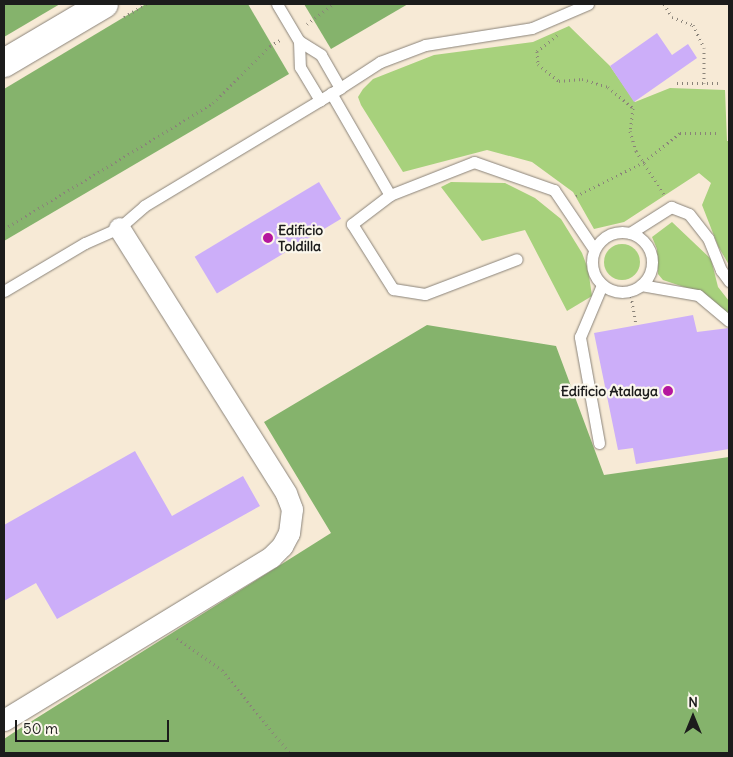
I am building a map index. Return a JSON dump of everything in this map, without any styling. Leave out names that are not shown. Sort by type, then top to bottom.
[{"type":"main road","points":[[4,63],[104,4]]},
{"type":"street","points":[[4,720],[271,557],[282,546],[289,533],[292,509],[286,493],[119,228]]},
{"type":"lane","points":[[276,4],[299,42],[321,55],[336,91],[390,196]]},
{"type":"lane","points":[[4,291],[85,243],[119,228],[144,206],[336,91],[380,62],[425,44],[532,28],[588,4]]},
{"type":"lane","points":[[299,42],[300,67],[320,100]]},
{"type":"lane","points":[[517,259],[425,294],[393,289],[352,224],[390,196],[474,162],[554,190],[594,249]]},
{"type":"lane","points":[[630,233],[671,207],[689,214],[708,238],[721,270],[729,281]]},
{"type":"lane","points":[[614,233],[630,233],[639,237],[647,244],[652,264],[648,277],[641,285],[630,291],[613,291],[602,285],[593,270],[592,259],[594,249],[604,237],[614,233]]},
{"type":"lane","points":[[599,443],[580,337],[602,285]]},
{"type":"lane","points":[[641,285],[698,295],[729,321]]},
{"type":"path","points":[[314,20],[334,4]]},
{"type":"path","points":[[664,4],[672,17],[694,25],[704,48],[704,83]]},
{"type":"path","points":[[570,13],[557,36],[537,51],[538,64],[559,81],[582,79],[608,87],[633,108],[630,131],[636,151],[671,207]]},
{"type":"path","points":[[4,229],[213,103],[270,46]]},
{"type":"path","points":[[678,83],[721,83]]},
{"type":"path","points":[[562,203],[644,162],[680,133],[717,133]]},
{"type":"path","points":[[630,291],[636,325]]},
{"type":"path","points":[[159,624],[222,670],[290,753]]},
{"type":"green space","points":[[4,4],[60,4],[4,37]]},
{"type":"green space","points":[[146,4],[248,4],[289,74],[4,241],[4,89]]},
{"type":"green space","points":[[304,4],[408,4],[331,49]]},
{"type":"green space","points":[[569,26],[610,66],[635,102],[670,88],[725,90],[727,141],[729,141],[729,265],[718,246],[702,205],[711,183],[699,173],[624,222],[594,229],[573,192],[532,162],[487,150],[403,172],[361,105],[358,97],[373,79],[434,55],[533,42]]},
{"type":"green space","points":[[451,182],[505,183],[535,198],[561,219],[582,253],[588,269],[592,296],[567,311],[525,230],[482,241],[441,187]]},
{"type":"green space","points":[[672,222],[711,259],[718,287],[729,301],[729,315],[702,293],[663,280],[658,274],[657,249],[652,237]]},
{"type":"green space","points":[[622,244],[629,245],[635,249],[639,255],[639,269],[635,275],[629,279],[622,280],[615,279],[609,275],[605,269],[604,262],[605,255],[609,249],[615,245]]},
{"type":"green space","points":[[427,325],[556,346],[604,475],[729,457],[729,753],[4,753],[4,739],[331,533],[264,422]]},
{"type":"building","points":[[657,33],[672,55],[688,44],[697,58],[634,102],[610,66]]},
{"type":"building","name":"Edificio Toldilla","points":[[319,182],[341,219],[217,294],[195,257]]},
{"type":"building","name":"Edificio Atalaya","points":[[693,315],[697,332],[729,328],[729,449],[636,464],[633,448],[618,450],[594,333]]},
{"type":"building","points":[[135,451],[172,516],[243,476],[260,506],[57,619],[36,583],[4,601],[4,525]]},
{"type":"place","name":"Edificio Toldilla","points":[[268,238]]},
{"type":"place","name":"Edificio Atalaya","points":[[668,391]]}]
